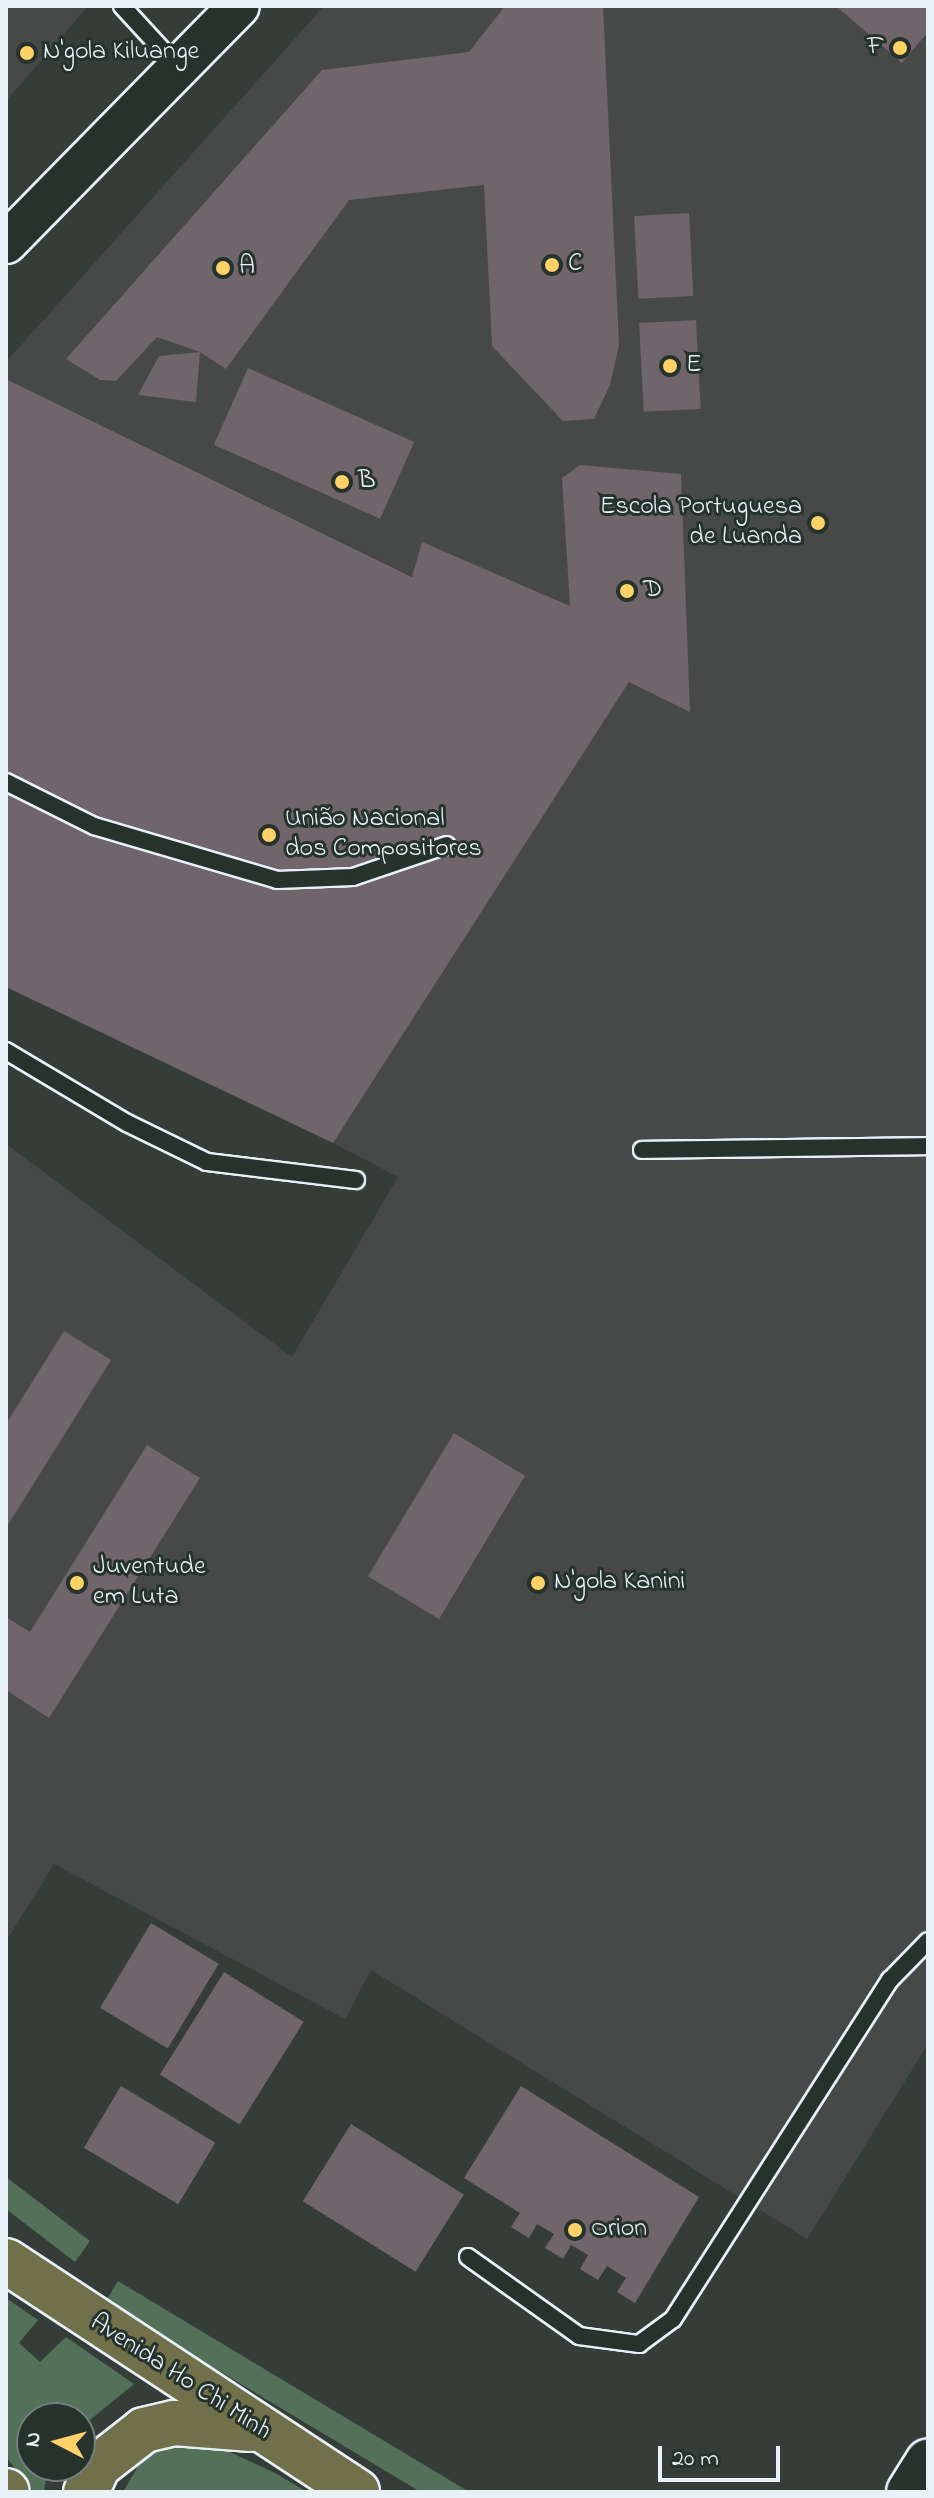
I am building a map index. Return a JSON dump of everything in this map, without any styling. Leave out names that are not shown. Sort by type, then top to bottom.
[{"type":"main road","name":"Avenida Ho Chi Minh","points":[[6,2261],[357,2492]]},
{"type":"main road","points":[[86,2492],[98,2466],[144,2430],[174,2423],[261,2431]]},
{"type":"main road","points":[[909,2492],[928,2461]]},
{"type":"street","points":[[6,243],[239,6]]},
{"type":"lane","points":[[122,6],[179,68]]},
{"type":"lane","points":[[6,782],[94,826],[277,880],[353,877],[447,845]]},
{"type":"lane","points":[[6,1051],[127,1123],[207,1162],[356,1180]]},
{"type":"lane","points":[[642,1150],[928,1146]]},
{"type":"lane","points":[[468,2257],[579,2336],[639,2344],[673,2319],[890,1980],[928,1941]]},
{"type":"shaded area","name":"N'gola Kiluange","points":[[6,6],[88,6],[6,101]]},
{"type":"shaded area","points":[[324,6],[928,6],[928,2044],[807,2239],[371,1970],[345,2019],[54,1864],[6,1941],[6,1144],[292,1357],[398,1177],[333,1143],[629,682],[6,379],[6,362]]},
{"type":"green space","points":[[6,2177],[90,2241],[75,2262],[6,2209]]},
{"type":"green space","points":[[118,2281],[465,2490],[421,2492],[105,2302]]},
{"type":"green space","points":[[6,2298],[38,2320],[19,2343],[40,2362],[66,2337],[134,2384],[96,2415],[96,2402],[16,2402],[16,2470],[6,2457]]},
{"type":"green space","points":[[204,2440],[275,2473],[307,2492],[123,2492],[145,2454],[173,2442]]},
{"type":"green space","points":[[26,2482],[46,2482],[44,2492],[34,2492]]},
{"type":"building","points":[[505,6],[603,6],[619,345],[610,385],[594,419],[563,421],[492,346],[484,185],[349,200],[226,369],[200,352],[157,337],[116,381],[100,380],[66,359],[322,70],[469,52]]},
{"type":"building","name":"F","points":[[836,6],[928,6],[928,32],[902,63]]},
{"type":"building","name":"E","points":[[689,213],[693,296],[638,299],[634,216]]},
{"type":"building","name":"E","points":[[696,320],[701,409],[644,412],[639,323]]},
{"type":"building","points":[[200,352],[196,402],[138,395],[159,356]]},
{"type":"building","name":"B","points":[[248,368],[414,442],[380,519],[214,445]]},
{"type":"building","name":"União Nacional dos Compositores","points":[[6,379],[412,577],[422,542],[570,606],[562,478],[580,465],[681,474],[690,712],[629,682],[333,1143],[6,987]]},
{"type":"building","points":[[64,1331],[111,1360],[6,1528],[6,1424]]},
{"type":"building","points":[[454,1433],[525,1476],[439,1619],[368,1576]]},
{"type":"building","points":[[147,1445],[200,1478],[49,1718],[6,1690],[6,1617],[30,1632]]},
{"type":"building","points":[[151,1923],[219,1964],[168,2049],[100,2008]]},
{"type":"building","points":[[224,1972],[304,2022],[240,2124],[160,2075]]},
{"type":"building","points":[[121,2086],[215,2143],[178,2204],[84,2148]]},
{"type":"building","points":[[521,2086],[699,2197],[635,2303],[617,2292],[626,2278],[607,2266],[598,2280],[580,2269],[588,2255],[571,2245],[563,2259],[545,2248],[554,2234],[537,2224],[529,2238],[511,2227],[520,2213],[464,2178]]},
{"type":"building","points":[[351,2124],[464,2194],[416,2272],[303,2201]]},
{"type":"place","name":"F","points":[[900,48]]},
{"type":"place","name":"N'gola Kiluange","points":[[27,53]]},
{"type":"place","name":"C","points":[[552,265]]},
{"type":"place","name":"A","points":[[223,268]]},
{"type":"place","name":"E","points":[[670,366]]},
{"type":"place","name":"B","points":[[342,482]]},
{"type":"place","name":"Escola Portuguesa de Luanda","points":[[818,523]]},
{"type":"place","name":"D","points":[[627,591]]},
{"type":"place","name":"União Nacional dos Compositores","points":[[269,835]]},
{"type":"place","name":"Juventude em Luta","points":[[77,1583]]},
{"type":"place","name":"N'gola Kanini","points":[[538,1583]]},
{"type":"place","name":"Orion","points":[[575,2230]]}]
